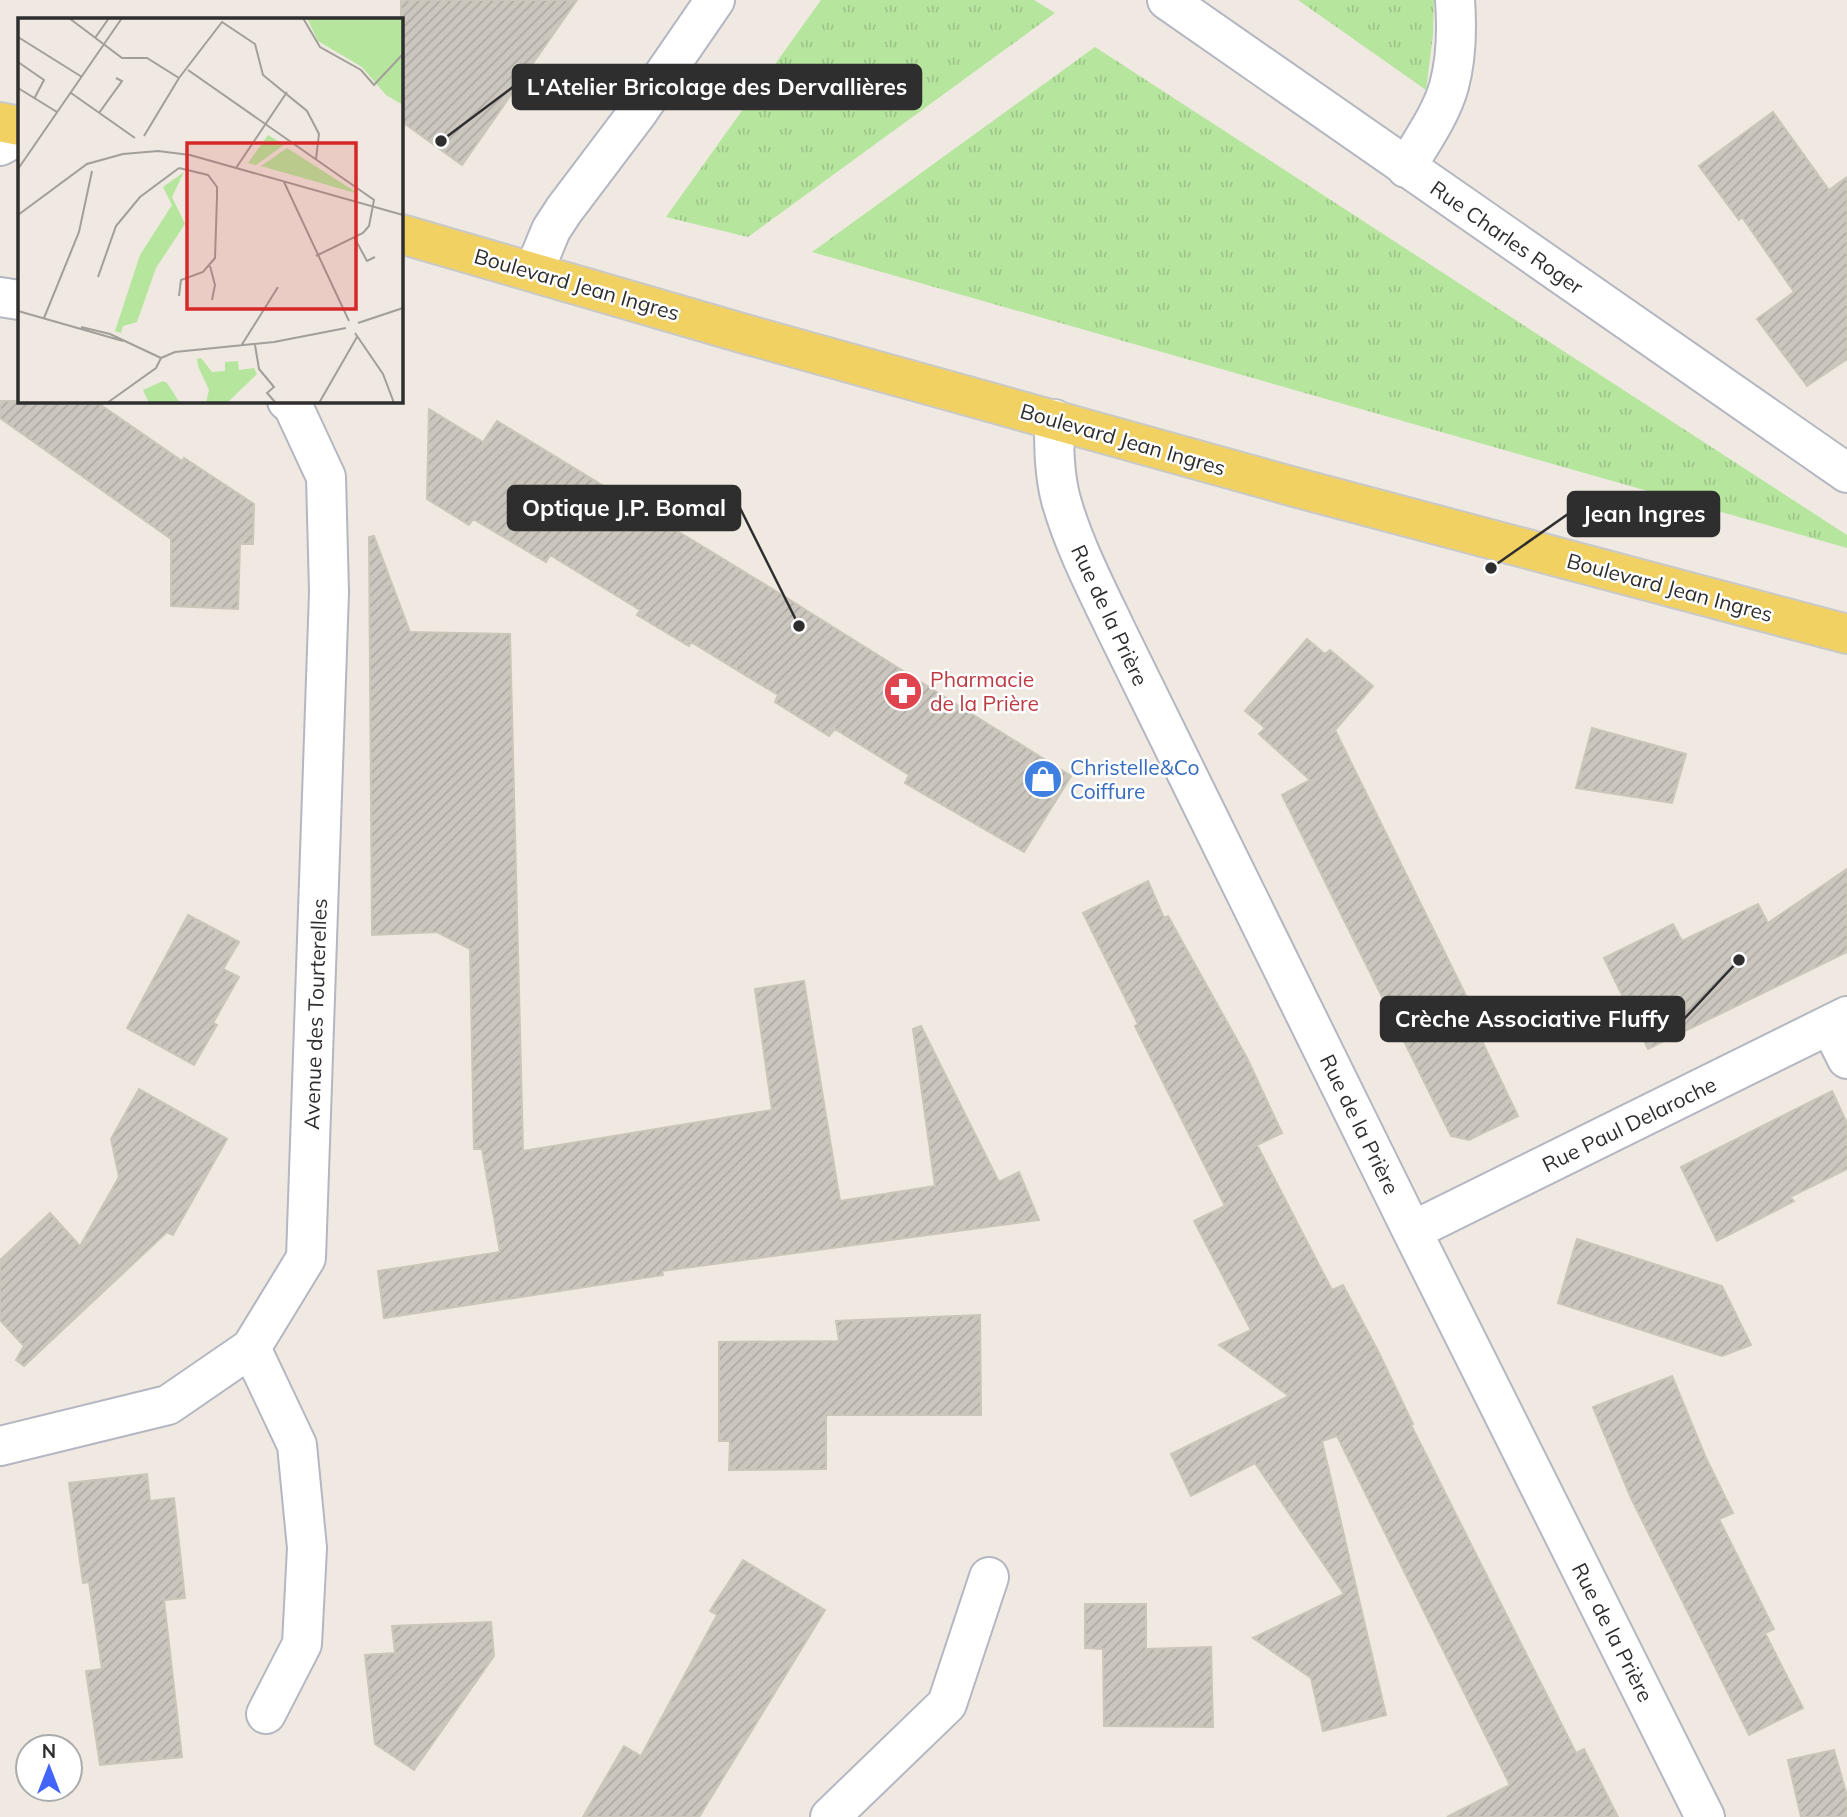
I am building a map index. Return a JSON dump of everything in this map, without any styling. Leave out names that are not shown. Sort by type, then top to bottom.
[{"type":"main road","points":[[0,122],[18,126]]},
{"type":"main road","name":"Boulevard Jean Ingres","points":[[402,234],[745,334],[1312,492],[1847,634]]},
{"type":"street","points":[[534,271],[551,230],[564,210],[638,111],[715,0]]},
{"type":"street","name":"Rue Charles Roger","points":[[1167,0],[1847,473]]},
{"type":"street","points":[[1406,168],[1449,87],[1454,57],[1455,0]]},
{"type":"street","points":[[0,146],[18,137]]},
{"type":"street","points":[[0,297],[18,300]]},
{"type":"street","name":"Avenue des Tourterelles","points":[[0,1446],[168,1405],[251,1348],[306,1258],[329,592],[326,477],[293,406],[288,402]]},
{"type":"street","name":"Rue de la Prière","points":[[1054,419],[1054,457],[1060,498],[1078,548],[1118,634],[1705,1817]]},
{"type":"street","points":[[1838,1021],[1847,1059]]},
{"type":"street","name":"Rue Paul Delaroche","points":[[1412,1231],[1838,1021]]},
{"type":"street","points":[[251,1348],[297,1445],[307,1548],[302,1644],[266,1714]]},
{"type":"street","points":[[830,1817],[947,1704],[989,1577]]},
{"type":"green space","points":[[821,0],[1034,0],[1055,13],[748,237],[666,217]]},
{"type":"green space","points":[[1298,0],[1434,0],[1433,35],[1426,90]]},
{"type":"green space","points":[[1095,47],[1847,535],[1847,548],[812,252]]},
{"type":"building","points":[[401,0],[577,0],[462,165],[402,122]]},
{"type":"building","points":[[1773,112],[1829,190],[1847,177],[1847,359],[1807,386],[1757,319],[1794,292],[1742,217],[1739,220],[1699,166]]},
{"type":"building","points":[[0,401],[96,402],[182,461],[184,458],[254,504],[253,544],[240,544],[238,609],[171,606],[171,539],[0,418]]},
{"type":"building","points":[[429,409],[483,442],[497,421],[1071,776],[1024,852],[905,783],[909,775],[835,729],[829,736],[775,702],[778,695],[691,642],[689,646],[637,615],[640,610],[550,555],[546,562],[473,519],[469,525],[427,499]]},
{"type":"building","points":[[374,536],[410,632],[510,634],[523,1151],[772,1110],[755,989],[804,981],[840,1201],[935,1186],[913,1029],[921,1026],[999,1182],[1019,1172],[1039,1220],[662,1271],[663,1275],[384,1318],[378,1271],[500,1252],[482,1149],[474,1149],[470,949],[437,932],[372,935],[369,537]]},
{"type":"building","points":[[1307,639],[1325,654],[1330,650],[1373,686],[1335,730],[1475,1014],[1470,1016],[1518,1116],[1469,1140],[1451,1136],[1282,795],[1310,780],[1259,734],[1265,728],[1245,711]]},
{"type":"building","points":[[1592,728],[1686,754],[1672,803],[1576,788]]},
{"type":"building","points":[[1847,869],[1847,952],[1648,1049],[1604,958],[1673,924],[1682,941],[1758,904],[1768,923]]},
{"type":"building","points":[[1148,881],[1164,918],[1168,916],[1247,1058],[1282,1133],[1257,1145],[1332,1290],[1343,1285],[1576,1753],[1584,1749],[1618,1817],[1447,1817],[1510,1785],[1337,1436],[1322,1441],[1386,1715],[1323,1731],[1311,1678],[1253,1638],[1344,1594],[1255,1463],[1191,1496],[1171,1454],[1289,1396],[1219,1345],[1251,1330],[1194,1221],[1225,1206],[1135,1026],[1138,1024],[1083,913]]},
{"type":"building","points":[[188,915],[239,942],[223,969],[239,977],[213,1023],[217,1025],[194,1065],[127,1028]]},
{"type":"building","points":[[139,1089],[227,1139],[173,1235],[167,1232],[24,1366],[16,1360],[24,1346],[0,1320],[0,1260],[50,1213],[80,1246],[119,1177],[111,1139]]},
{"type":"building","points":[[1832,1091],[1847,1123],[1847,1169],[1790,1197],[1794,1201],[1717,1241],[1681,1167]]},
{"type":"building","points":[[1577,1239],[1722,1286],[1751,1345],[1722,1356],[1558,1303]]},
{"type":"building","points":[[980,1315],[981,1415],[826,1415],[826,1469],[729,1470],[730,1441],[719,1441],[719,1342],[839,1341],[836,1321]]},
{"type":"building","points":[[1672,1376],[1706,1458],[1733,1513],[1719,1519],[1774,1629],[1765,1633],[1803,1708],[1749,1735],[1631,1498],[1593,1407]]},
{"type":"building","points":[[147,1474],[150,1501],[174,1498],[185,1598],[164,1600],[182,1757],[100,1765],[86,1671],[102,1669],[89,1582],[83,1583],[69,1483]]},
{"type":"building","points":[[743,1560],[825,1610],[699,1817],[583,1817],[624,1746],[641,1756],[717,1615],[710,1611]]},
{"type":"building","points":[[1085,1604],[1146,1604],[1146,1649],[1211,1647],[1213,1727],[1104,1726],[1103,1649],[1085,1648]]},
{"type":"building","points":[[491,1622],[494,1656],[414,1770],[375,1744],[365,1655],[395,1653],[392,1626]]},
{"type":"building","points":[[1834,1750],[1847,1796],[1847,1817],[1801,1817],[1788,1760]]},
{"type":"place","name":"L'Atelier Bricolage des Dervallières","points":[[441,141]]},
{"type":"place","name":"Jean Ingres","points":[[1491,568]]},
{"type":"place","name":"Optique J.P. Bomal","points":[[799,626]]},
{"type":"place","name":"Pharmacie de la Prière","points":[[903,691]]},
{"type":"place","name":"Christelle&Co Coiffure","points":[[1043,779]]},
{"type":"place","name":"Crèche Associative Fluffy","points":[[1739,960]]}]
